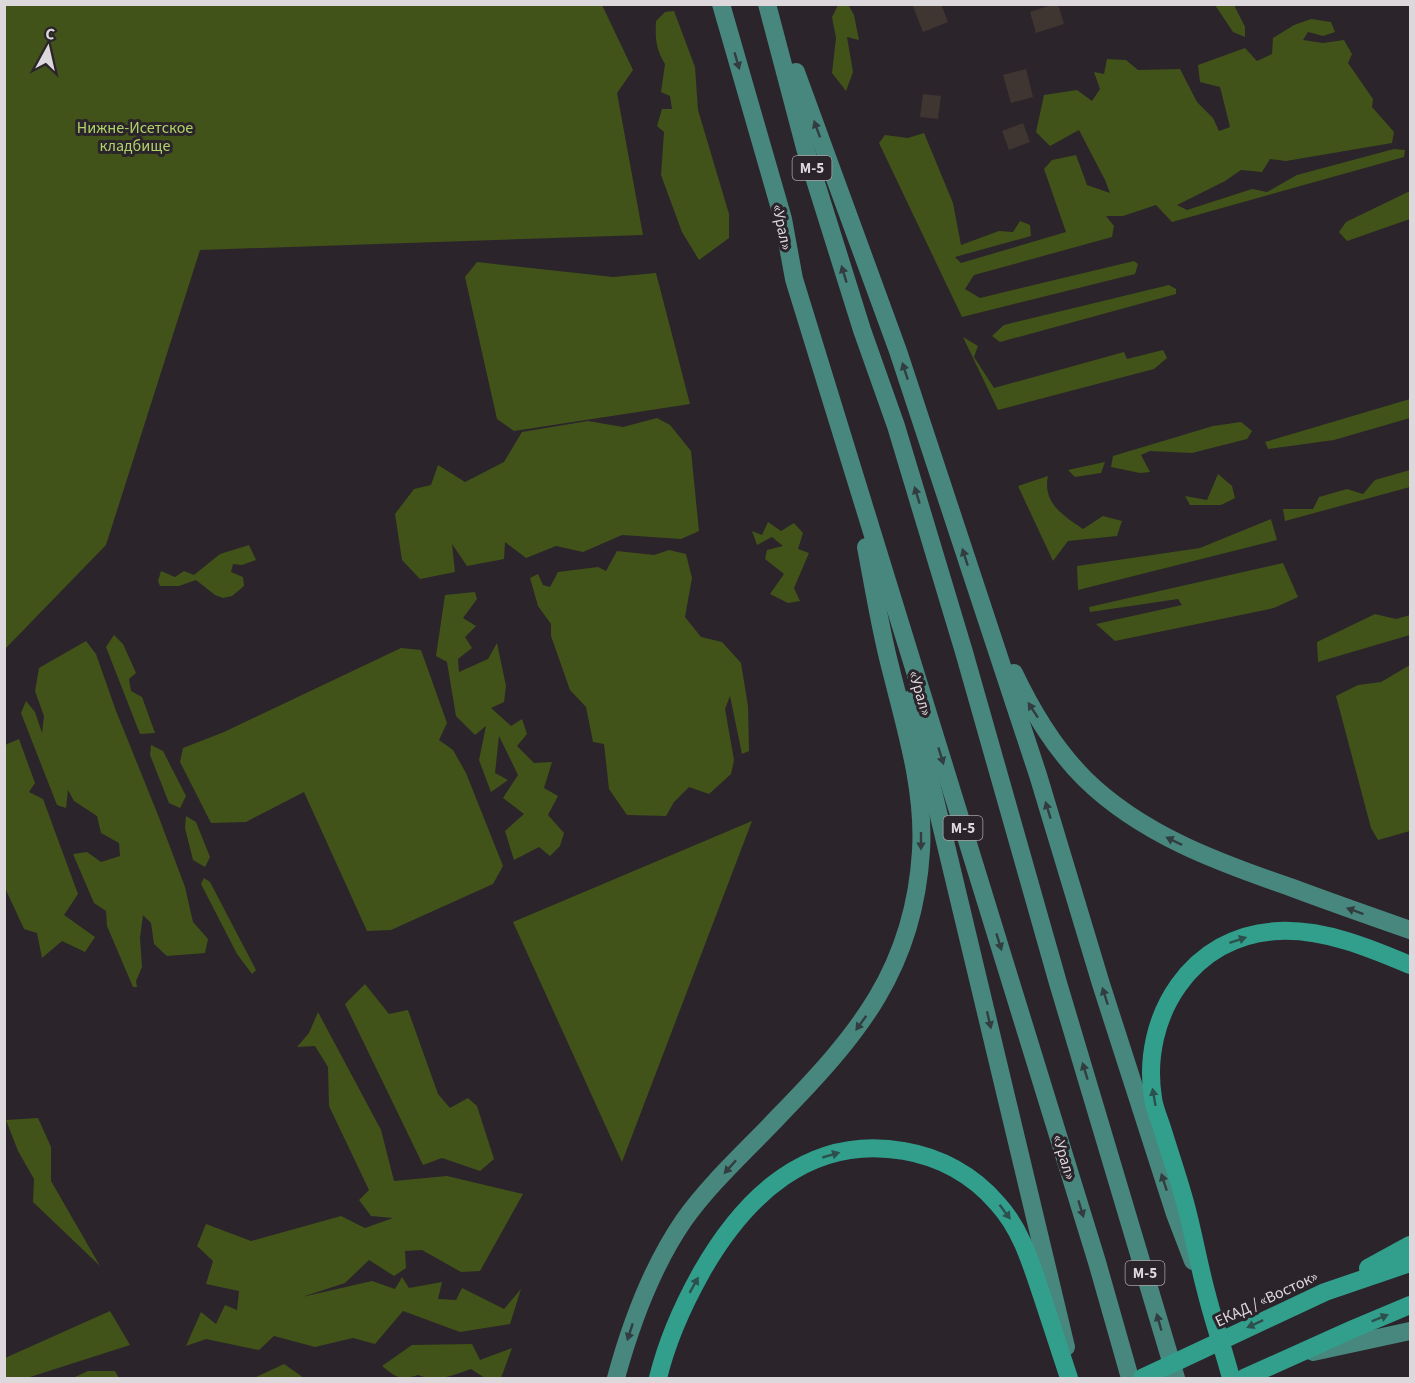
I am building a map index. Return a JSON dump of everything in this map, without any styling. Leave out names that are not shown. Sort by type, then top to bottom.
[{"type":"highway","points":[[1233,1378],[1207,1296],[1186,1206],[1153,1098],[1151,1056],[1155,1032],[1175,988],[1186,974],[1227,943],[1251,936],[1279,931],[1322,935],[1410,965]]},
{"type":"highway","points":[[658,1378],[673,1329],[690,1292],[716,1247],[744,1210],[781,1177],[810,1161],[867,1148],[908,1151],[939,1161],[960,1171],[980,1185],[998,1203],[1014,1225],[1028,1253],[1071,1378]]},
{"type":"highway","points":[[1316,1296],[1410,1245]]},
{"type":"highway","name":"ЕКАД / «Восток»","points":[[1142,1378],[1316,1296],[1410,1263]]},
{"type":"highway","points":[[1244,1378],[1410,1305]]},
{"type":"main road","name":"«Урал»","points":[[721,4],[783,219],[794,279],[1097,1262],[1130,1378]]},
{"type":"main road","points":[[769,4],[898,351],[1038,775],[1101,984],[1175,1214],[1207,1296]]},
{"type":"main road","name":"М-5","points":[[769,4],[805,148],[862,330],[896,426],[1176,1378]]},
{"type":"main road","points":[[794,279],[838,449],[914,706],[1071,1378]]},
{"type":"main road","points":[[616,1378],[634,1317],[651,1278],[684,1220],[738,1158],[839,1053],[866,1016],[897,963],[910,927],[918,890],[922,849],[921,813],[914,762],[884,643],[864,537]]},
{"type":"main road","points":[[983,612],[998,637],[1028,703],[1058,747],[1085,778],[1116,805],[1157,832],[1200,854],[1410,930]]},
{"type":"main road","points":[[1287,1358],[1410,1331]]},
{"type":"green space","name":"Нижне-Исетское кладбище","points":[[5,4],[602,5],[633,70],[617,93],[643,235],[200,250],[106,545],[5,649]]},
{"type":"green space","points":[[838,5],[854,5],[849,6],[854,15],[859,40],[847,37],[853,72],[846,91],[832,73],[836,38],[832,17]]},
{"type":"green space","points":[[1215,5],[1234,5],[1245,27],[1245,37],[1233,32]]},
{"type":"green space","points":[[674,11],[695,67],[698,110],[729,214],[729,238],[699,260],[682,232],[661,175],[664,132],[657,126],[662,109],[672,109],[670,96],[661,92],[665,64],[657,44],[656,21],[665,12]]},
{"type":"green space","points":[[1311,19],[1331,22],[1335,32],[1323,36],[1308,32],[1303,40],[1323,43],[1344,40],[1352,54],[1348,63],[1373,99],[1372,107],[1394,132],[1392,143],[1286,161],[1270,159],[1262,172],[1241,170],[1225,181],[1177,205],[1187,210],[1252,189],[1267,192],[1297,175],[1394,149],[1405,150],[1404,157],[1172,222],[1156,205],[1123,216],[1106,216],[1114,226],[1112,237],[974,275],[965,289],[980,298],[1134,261],[1138,264],[1135,274],[962,317],[879,143],[885,135],[908,138],[924,133],[953,203],[961,245],[999,231],[1013,232],[1020,221],[1030,225],[1031,236],[955,257],[961,263],[1066,232],[1044,169],[1052,160],[1076,155],[1087,185],[1110,193],[1079,130],[1050,146],[1036,132],[1044,95],[1077,90],[1092,101],[1100,89],[1094,72],[1104,74],[1107,59],[1126,60],[1138,70],[1180,69],[1197,102],[1213,118],[1219,131],[1230,127],[1220,87],[1200,82],[1198,65],[1245,48],[1257,61],[1272,54],[1273,38],[1294,25]]},
{"type":"green space","points":[[1410,191],[1410,219],[1347,241],[1339,232],[1346,222]]},
{"type":"green space","points":[[477,262],[613,277],[656,273],[690,404],[514,431],[497,419],[465,277]]},
{"type":"green space","points":[[1169,285],[1176,289],[1176,294],[1000,342],[992,336],[1004,325]]},
{"type":"green space","points":[[963,337],[978,346],[974,357],[994,388],[1124,352],[1127,359],[1163,350],[1167,358],[1154,369],[998,410]]},
{"type":"green space","points":[[1410,399],[1410,418],[1334,440],[1268,449],[1265,442]]},
{"type":"green space","points":[[657,418],[670,425],[691,451],[699,531],[681,539],[622,535],[583,552],[556,546],[526,558],[505,542],[504,559],[467,566],[452,544],[455,572],[420,579],[402,560],[395,514],[414,489],[431,485],[438,465],[465,482],[504,462],[522,432],[588,421],[623,427]]},
{"type":"green space","points":[[1241,422],[1252,431],[1247,439],[1192,453],[1150,451],[1141,455],[1150,472],[1140,473],[1111,467],[1113,456],[1213,426]]},
{"type":"green space","points":[[1105,462],[1101,473],[1075,477],[1068,470]]},
{"type":"green space","points":[[1410,470],[1410,487],[1285,521],[1283,509],[1313,509],[1319,497],[1347,489],[1363,494],[1375,480]]},
{"type":"green space","points":[[1218,474],[1232,486],[1235,498],[1221,505],[1190,505],[1185,496],[1207,500]]},
{"type":"green space","points":[[1048,476],[1048,494],[1062,514],[1083,529],[1103,516],[1122,521],[1117,536],[1068,541],[1053,561],[1018,486]]},
{"type":"green space","points":[[1271,519],[1277,540],[1078,590],[1077,566],[1200,548]]},
{"type":"green space","points":[[768,522],[781,531],[794,523],[803,533],[798,549],[809,553],[794,588],[800,601],[788,603],[770,594],[784,574],[765,559],[767,550],[783,546],[772,537],[757,545],[752,531],[762,535]]},
{"type":"green space","points":[[249,545],[256,560],[242,565],[233,564],[231,572],[243,577],[244,586],[232,596],[223,598],[215,595],[196,580],[179,586],[160,586],[158,581],[161,571],[175,577],[184,571],[194,575],[220,554]]},
{"type":"green space","points":[[669,550],[686,554],[692,578],[685,617],[701,637],[722,642],[741,663],[748,706],[749,751],[742,754],[730,696],[725,709],[734,760],[731,774],[709,794],[689,787],[674,802],[666,816],[627,815],[609,789],[604,744],[593,742],[586,707],[570,690],[551,636],[551,624],[538,606],[530,578],[538,574],[543,585],[550,587],[558,572],[598,567],[606,571],[617,551],[654,555]]},
{"type":"green space","points":[[1283,563],[1298,597],[1274,608],[1115,641],[1096,624],[1182,605],[1178,599],[1090,612],[1089,607]]},
{"type":"green space","points":[[475,592],[477,599],[463,618],[476,626],[465,637],[472,648],[458,659],[459,672],[488,659],[497,643],[506,686],[504,702],[491,708],[511,726],[522,719],[527,734],[517,746],[534,763],[552,762],[544,788],[558,796],[548,815],[564,833],[560,846],[550,856],[539,847],[514,860],[505,831],[524,814],[503,798],[518,775],[499,736],[495,773],[508,780],[491,792],[479,760],[486,726],[475,735],[456,716],[447,662],[436,656],[445,595]]},
{"type":"green space","points":[[1375,614],[1396,619],[1410,615],[1410,635],[1318,662],[1317,642]]},
{"type":"green space","points":[[114,635],[123,644],[136,673],[129,679],[131,691],[142,697],[155,733],[140,734],[106,647]]},
{"type":"green space","points":[[86,641],[96,654],[116,711],[158,815],[185,887],[193,922],[208,939],[205,953],[167,956],[154,944],[151,923],[143,915],[140,938],[142,967],[136,981],[137,987],[133,987],[107,926],[106,911],[94,903],[73,854],[87,852],[101,862],[120,856],[119,843],[101,833],[97,816],[74,801],[68,790],[66,808],[57,805],[21,713],[26,701],[35,712],[42,733],[44,716],[35,691],[39,668]]},
{"type":"green space","points":[[401,648],[421,650],[447,723],[439,740],[453,750],[466,773],[503,866],[493,884],[391,930],[367,931],[304,792],[246,822],[211,823],[180,762],[183,748],[224,732]]},
{"type":"green space","points":[[1410,665],[1410,831],[1378,840],[1371,828],[1336,696],[1358,685],[1381,682]]},
{"type":"green space","points":[[19,739],[35,783],[29,792],[43,799],[78,894],[64,915],[95,937],[85,952],[62,941],[42,958],[37,933],[24,929],[5,888],[5,745]]},
{"type":"green space","points":[[151,745],[163,751],[186,796],[180,808],[169,803],[150,755]]},
{"type":"green space","points":[[186,816],[196,822],[210,857],[205,867],[193,860],[185,828]]},
{"type":"green space","points":[[752,821],[622,1162],[513,922]]},
{"type":"green space","points":[[204,878],[210,882],[256,970],[252,974],[237,954],[201,884]]},
{"type":"green space","points":[[365,984],[389,1014],[408,1010],[438,1094],[450,1108],[468,1098],[477,1106],[494,1159],[480,1171],[442,1158],[423,1165],[345,1004]]},
{"type":"green space","points":[[318,1012],[381,1130],[394,1181],[447,1176],[523,1194],[480,1271],[461,1272],[422,1250],[405,1251],[406,1268],[394,1276],[369,1260],[345,1283],[302,1297],[372,1281],[395,1289],[402,1277],[409,1288],[442,1282],[438,1299],[456,1300],[462,1288],[504,1309],[521,1289],[510,1324],[460,1332],[403,1311],[375,1344],[353,1338],[315,1347],[274,1336],[259,1350],[206,1339],[186,1346],[201,1312],[216,1324],[225,1305],[237,1310],[239,1291],[206,1284],[213,1261],[197,1246],[206,1224],[251,1241],[341,1216],[365,1228],[393,1218],[371,1216],[359,1200],[369,1190],[329,1106],[328,1067],[315,1046],[297,1047],[309,1033]]},
{"type":"green space","points":[[38,1118],[51,1147],[51,1181],[100,1266],[33,1202],[34,1179],[18,1151],[6,1120]]},
{"type":"green space","points":[[110,1311],[130,1345],[27,1378],[5,1378],[5,1358]]},
{"type":"green space","points":[[472,1344],[480,1360],[512,1348],[501,1378],[485,1378],[471,1369],[438,1378],[418,1375],[402,1378],[382,1366],[412,1345]]},
{"type":"green space","points":[[284,1364],[304,1378],[254,1378]]},
{"type":"green space","points":[[88,1371],[115,1371],[119,1378],[73,1378]]},
{"type":"building","points":[[912,4],[941,4],[948,22],[923,32]]},
{"type":"building","points":[[1058,4],[1064,24],[1036,33],[1030,12]]},
{"type":"building","points":[[1026,69],[1033,97],[1011,103],[1003,75]]},
{"type":"building","points":[[923,94],[941,96],[938,119],[920,117]]},
{"type":"building","points":[[1023,123],[1030,142],[1009,150],[1002,131]]}]
